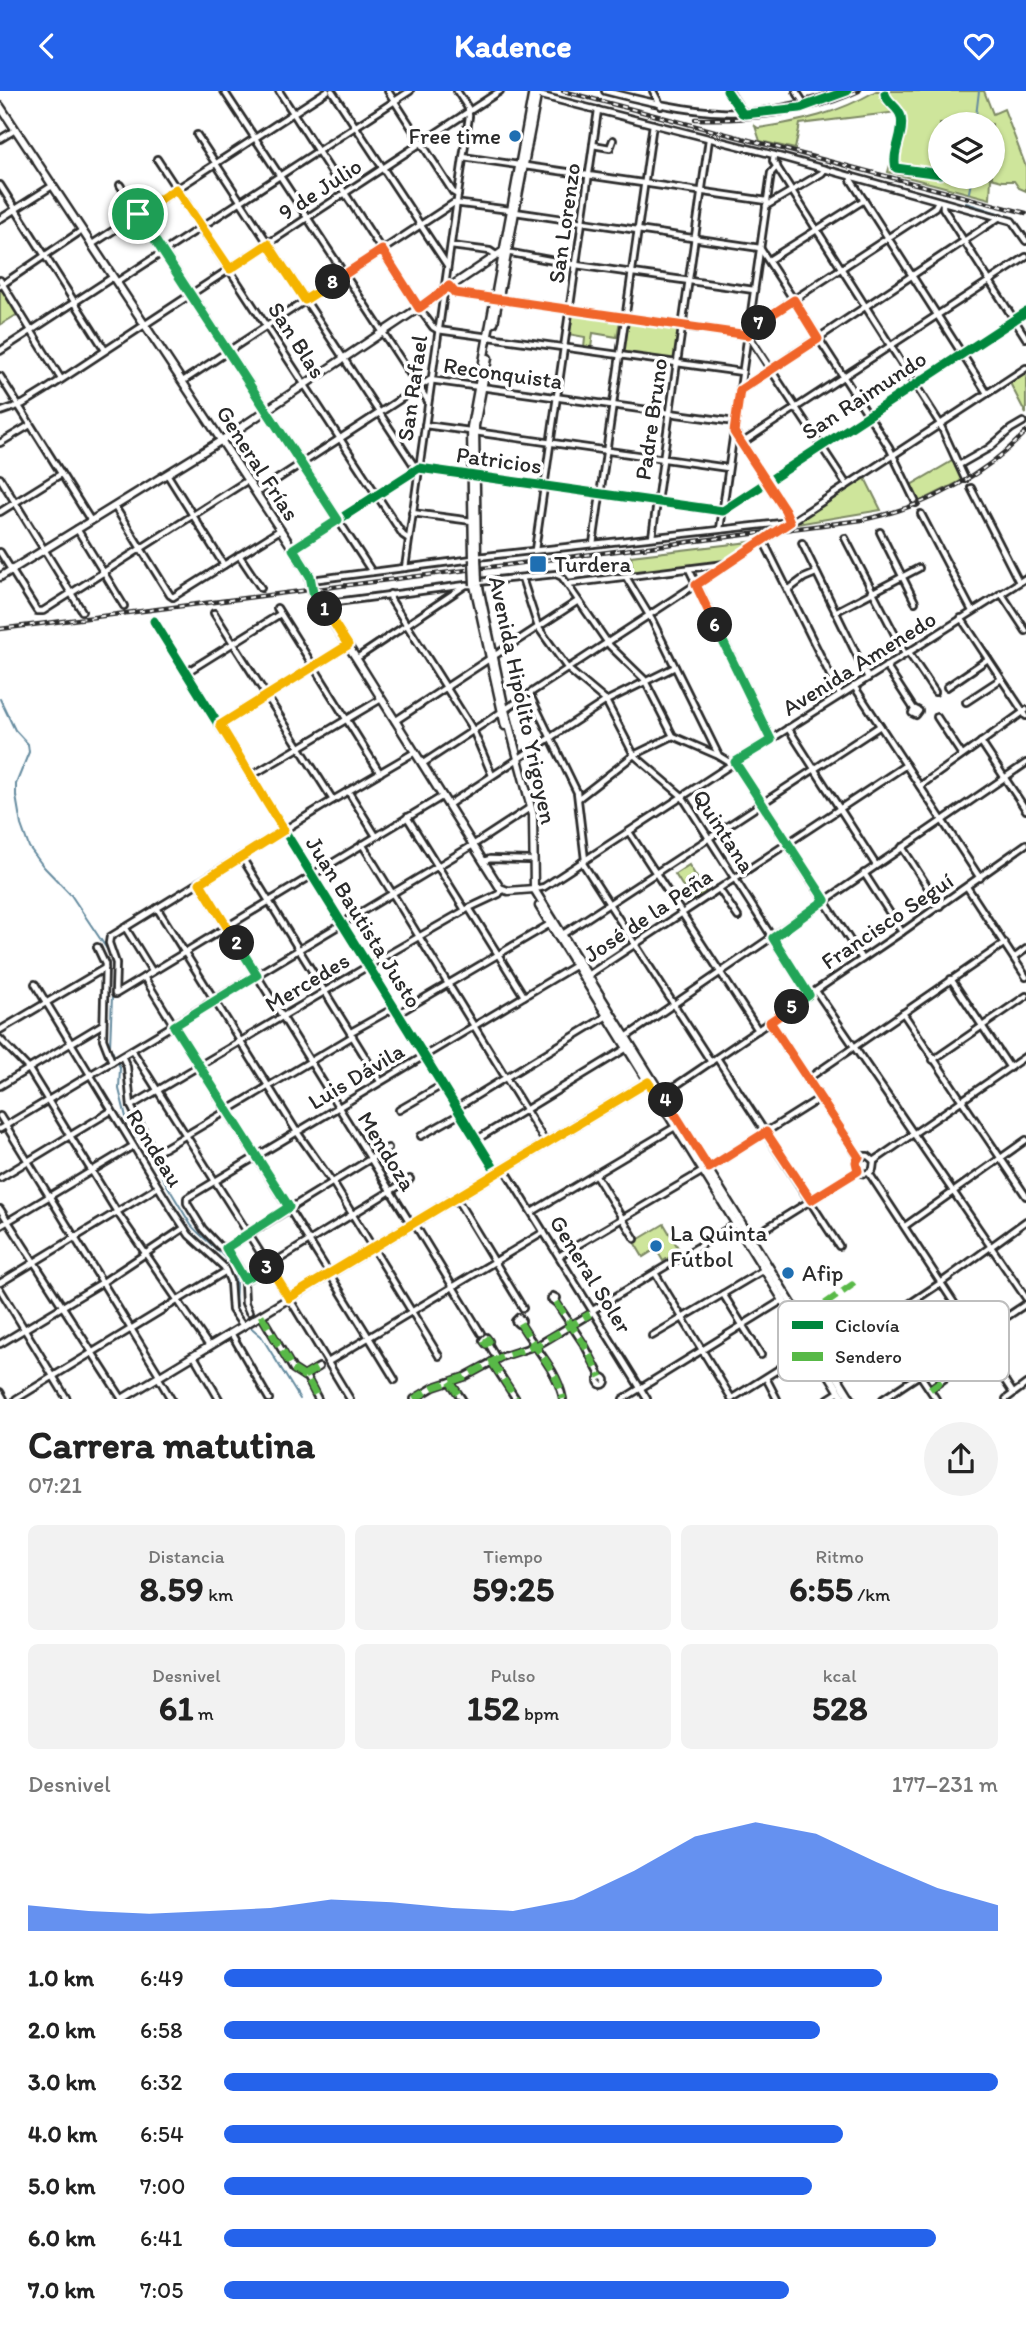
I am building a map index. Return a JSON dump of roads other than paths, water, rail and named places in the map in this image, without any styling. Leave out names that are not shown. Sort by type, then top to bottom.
[{"type":"main road","name":"Avenida Hipólito Yrigoyen","points":[[532,889],[534,819],[503,711],[473,584],[473,432],[533,92]]},
{"type":"main road","name":"General Frías","points":[[0,106],[293,549],[309,574],[314,597],[348,645],[502,889]]},
{"type":"main road","points":[[0,577],[222,440],[504,252]]},
{"type":"main road","name":"Avenida Hipólito Yrigoyen","points":[[474,476],[472,521],[475,558]]},
{"type":"main road","name":"Avenida Hipólito Yrigoyen","points":[[516,759],[531,823],[532,889]]},
{"type":"main road","points":[[502,889],[532,889]]},
{"type":"main road","points":[[532,889],[550,923],[626,1037],[788,1301]]},
{"type":"main road","points":[[532,889],[563,934],[578,964]]},
{"type":"main road","points":[[586,977],[626,1048],[651,1081]]},
{"type":"main road","points":[[122,1398],[651,1081]]},
{"type":"main road","points":[[660,1096],[706,1169]]},
{"type":"main road","points":[[749,1239],[783,1300]]},
{"type":"main road","points":[[837,1381],[851,1398]]},
{"type":"main road","points":[[838,1381],[844,1398]]},
{"type":"street","points":[[224,91],[417,388],[429,402]]},
{"type":"street","points":[[279,91],[433,327],[438,330],[742,372]]},
{"type":"street","points":[[91,245],[254,137],[330,91],[447,266]]},
{"type":"street","points":[[388,91],[453,192],[458,195]]},
{"type":"street","points":[[0,351],[75,302],[164,252],[410,91]]},
{"type":"street","points":[[457,91],[469,111]]},
{"type":"street","name":"9 de Julio","points":[[0,412],[18,406],[61,379],[500,91]]},
{"type":"street","points":[[605,91],[660,106],[744,113],[805,105],[842,91]]},
{"type":"street","points":[[653,91],[660,106]]},
{"type":"street","points":[[729,91],[744,113]]},
{"type":"street","points":[[796,91],[805,105]]},
{"type":"street","points":[[533,92],[1014,222],[1026,241]]},
{"type":"street","name":"San Lorenzo","points":[[535,550],[598,110]]},
{"type":"street","name":"San Rafael","points":[[405,568],[438,330],[447,288],[447,266],[469,111]]},
{"type":"street","points":[[593,544],[653,124]]},
{"type":"street","points":[[0,139],[15,129]]},
{"type":"street","points":[[197,135],[342,359],[413,464],[419,468],[293,549]]},
{"type":"street","name":"Padre Bruno","points":[[652,537],[709,139]]},
{"type":"street","points":[[593,145],[610,148],[612,140]]},
{"type":"street","points":[[774,155],[773,160],[792,191],[940,425],[965,479]]},
{"type":"street","points":[[463,157],[766,203],[792,191],[825,169]]},
{"type":"street","name":"San Blas","points":[[157,159],[403,535],[409,539]]},
{"type":"street","points":[[720,530],[766,203],[772,170],[777,166]]},
{"type":"street","points":[[851,176],[987,393]]},
{"type":"street","points":[[0,184],[105,350]]},
{"type":"street","points":[[120,185],[372,572]]},
{"type":"street","points":[[0,219],[52,186]]},
{"type":"street","points":[[769,260],[864,200]]},
{"type":"street","points":[[183,381],[457,202],[760,247],[892,455],[916,503]]},
{"type":"street","points":[[749,325],[758,323],[794,300],[941,202]]},
{"type":"street","points":[[941,202],[1026,338]]},
{"type":"street","points":[[740,390],[1000,218]]},
{"type":"street","points":[[61,379],[1,283],[81,231]]},
{"type":"street","points":[[451,246],[754,290]]},
{"type":"street","points":[[742,443],[1026,257]]},
{"type":"street","points":[[447,288],[455,293],[748,335],[847,485]]},
{"type":"street","name":"San Raimundo","points":[[723,511],[1026,312]]},
{"type":"street","points":[[422,764],[1026,367]]},
{"type":"street","points":[[0,376],[91,521]]},
{"type":"street","name":"Reconquista","points":[[256,493],[432,380],[735,422]]},
{"type":"street","points":[[959,465],[989,448],[1023,422]]},
{"type":"street","points":[[0,443],[30,425]]},
{"type":"street","points":[[425,425],[728,468]]},
{"type":"street","points":[[734,432],[787,513],[790,522]]},
{"type":"street","name":"Patricios","points":[[419,468],[723,511]]},
{"type":"street","points":[[0,512],[61,474]]},
{"type":"street","points":[[166,474],[224,565]]},
{"type":"street","points":[[0,478],[82,611]]},
{"type":"street","points":[[0,552],[39,612],[248,480]]},
{"type":"street","points":[[971,488],[1019,582]]},
{"type":"street","points":[[115,507],[173,597],[280,530]]},
{"type":"street","points":[[412,513],[472,521]]},
{"type":"street","points":[[922,514],[972,611]]},
{"type":"street","points":[[319,579],[535,550],[790,522]]},
{"type":"street","points":[[77,529],[124,606]]},
{"type":"street","points":[[880,532],[915,602]]},
{"type":"street","points":[[845,538],[907,653],[935,692]]},
{"type":"street","points":[[763,540],[841,695]]},
{"type":"street","points":[[802,543],[867,678]]},
{"type":"street","points":[[239,555],[261,588]]},
{"type":"street","points":[[567,584],[730,563]]},
{"type":"street","points":[[835,612],[919,568]]},
{"type":"street","points":[[689,569],[771,740]]},
{"type":"street","points":[[788,590],[804,577],[816,573]]},
{"type":"street","points":[[321,604],[556,574],[561,576],[607,643],[646,681],[673,736],[734,763],[862,959]]},
{"type":"street","points":[[626,577],[650,615],[719,756]]},
{"type":"street","points":[[523,578],[538,627],[568,669]]},
{"type":"street","name":"Avenida Amenedo","points":[[532,889],[544,887],[584,862],[788,728],[1026,578]]},
{"type":"street","points":[[356,658],[473,584]]},
{"type":"street","points":[[1001,593],[1026,631]]},
{"type":"street","points":[[390,594],[391,600],[473,730],[492,775]]},
{"type":"street","points":[[395,721],[578,601]]},
{"type":"street","points":[[277,608],[380,773]]},
{"type":"street","points":[[214,613],[333,800]]},
{"type":"street","points":[[187,672],[280,614]]},
{"type":"street","points":[[920,786],[1025,713],[961,618]]},
{"type":"street","name":"Juan Bautista Justo","points":[[154,621],[497,1173]]},
{"type":"street","points":[[220,725],[348,645]]},
{"type":"street","points":[[947,687],[988,659]]},
{"type":"street","points":[[886,666],[914,709]]},
{"type":"street","points":[[448,805],[606,701],[675,667]]},
{"type":"street","name":"Quintana","points":[[568,669],[606,701],[634,755],[683,797],[809,995]]},
{"type":"street","points":[[966,702],[1001,679]]},
{"type":"street","points":[[854,686],[980,878]]},
{"type":"street","points":[[530,695],[579,797],[584,862],[711,1062]]},
{"type":"street","points":[[251,776],[381,699]]},
{"type":"street","points":[[937,717],[962,755]]},
{"type":"street","points":[[563,934],[880,726]]},
{"type":"street","points":[[788,728],[876,865]]},
{"type":"street","points":[[579,797],[634,755],[673,736]]},
{"type":"street","points":[[981,742],[1026,810]]},
{"type":"street","points":[[415,753],[333,800],[110,937],[108,943],[116,963],[115,994],[443,796]]},
{"type":"street","points":[[626,1037],[1026,763]]},
{"type":"street","name":"José de la Peña","points":[[586,977],[906,765]]},
{"type":"street","points":[[348,791],[376,836]]},
{"type":"street","points":[[0,1129],[393,894],[528,809]]},
{"type":"street","points":[[407,817],[524,996]]},
{"type":"street","points":[[629,832],[758,1030]]},
{"type":"street","points":[[362,844],[546,1143]]},
{"type":"street","name":"Francisco Seguí","points":[[660,1096],[940,907],[1026,844]]},
{"type":"street","points":[[902,847],[940,907]]},
{"type":"street","points":[[241,856],[380,1081]]},
{"type":"street","points":[[484,861],[530,860]]},
{"type":"street","points":[[864,873],[902,932]]},
{"type":"street","name":"Mendoza","points":[[200,883],[481,1333]]},
{"type":"street","points":[[967,887],[1026,977]]},
{"type":"street","name":"Mercedes","points":[[131,1106],[418,937],[499,894],[502,889]]},
{"type":"street","points":[[719,889],[738,917]]},
{"type":"street","points":[[157,908],[297,1132],[373,1247],[439,1356]]},
{"type":"street","points":[[397,1014],[550,923]]},
{"type":"street","points":[[125,927],[152,971]]},
{"type":"street","points":[[808,1079],[1004,943]]},
{"type":"street","points":[[97,947],[105,968],[103,1043],[127,1067],[131,1106],[155,1153],[311,1062],[394,1008]]},
{"type":"street","points":[[1014,958],[1026,949]]},
{"type":"street","name":"Luis Dávila","points":[[226,1248],[219,1245],[203,1229],[187,1203],[187,1198],[578,964]]},
{"type":"street","points":[[0,1030],[105,968]]},
{"type":"street","points":[[144,977],[331,1273],[395,1380]]},
{"type":"street","points":[[951,979],[1010,1068]]},
{"type":"street","name":"Rondeau","points":[[35,983],[184,1228],[226,1271]]},
{"type":"street","points":[[816,991],[1026,1298]]},
{"type":"street","points":[[933,1060],[1026,996]]},
{"type":"street","points":[[903,1013],[1026,1196]]},
{"type":"street","points":[[456,1108],[607,1016]]},
{"type":"street","points":[[770,1022],[859,1157]]},
{"type":"street","points":[[0,1086],[103,1024]]},
{"type":"street","points":[[0,1039],[28,1068],[117,1212],[209,1346]]},
{"type":"street","points":[[476,1140],[626,1048]]},
{"type":"street","points":[[132,1050],[350,1398]]},
{"type":"street","points":[[859,1157],[856,1162],[858,1171],[869,1173],[873,1169],[874,1161],[1026,1056]]},
{"type":"street","points":[[717,1058],[839,1246]]},
{"type":"street","points":[[400,1110],[442,1085]]},
{"type":"street","points":[[559,1256],[623,1220],[820,1098]]},
{"type":"street","points":[[0,1178],[111,1111]]},
{"type":"street","points":[[421,1136],[460,1114]]},
{"type":"street","points":[[0,1116],[171,1398]]},
{"type":"street","points":[[532,1212],[677,1126]]},
{"type":"street","points":[[905,1226],[1026,1140]]},
{"type":"street","points":[[0,1226],[133,1146]]},
{"type":"street","points":[[249,1312],[245,1303],[244,1279],[226,1248],[388,1148]]},
{"type":"street","points":[[859,1157],[868,1156],[874,1161]]},
{"type":"street","name":"General Soler","points":[[504,1168],[591,1312],[647,1398]]},
{"type":"street","points":[[749,1239],[858,1171]]},
{"type":"street","points":[[869,1173],[954,1301]]},
{"type":"street","points":[[595,1174],[635,1240]]},
{"type":"street","points":[[244,1279],[410,1179]]},
{"type":"street","points":[[0,1283],[158,1187]]},
{"type":"street","points":[[456,1198],[523,1308]]},
{"type":"street","points":[[0,1209],[122,1398]]},
{"type":"street","points":[[914,1301],[1026,1221]]},
{"type":"street","points":[[416,1398],[495,1361],[534,1347],[739,1222]]},
{"type":"street","points":[[0,1344],[103,1282],[184,1228]]},
{"type":"street","points":[[327,1361],[544,1232]]},
{"type":"street","points":[[652,1336],[765,1269]]},
{"type":"street","points":[[16,1398],[226,1271],[230,1281],[232,1310],[243,1326]]},
{"type":"street","points":[[655,1273],[732,1398],[778,1370]]},
{"type":"street","points":[[0,1289],[67,1398]]},
{"type":"street","points":[[723,1294],[761,1355]]},
{"type":"street","points":[[556,1302],[582,1340],[601,1377]]},
{"type":"street","points":[[623,1398],[778,1303]]},
{"type":"street","points":[[1009,1316],[1026,1304]]},
{"type":"street","points":[[261,1315],[293,1369],[304,1376],[317,1398]]},
{"type":"street","points":[[520,1323],[555,1375],[564,1398]]},
{"type":"street","points":[[231,1333],[268,1398]]},
{"type":"street","points":[[488,1343],[516,1398]]},
{"type":"street","points":[[194,1356],[219,1398]]},
{"type":"street","points":[[304,1376],[319,1367]]},
{"type":"street","points":[[766,1378],[777,1398]]},
{"type":"street","points":[[458,1379],[460,1396]]},
{"type":"street","points":[[883,1398],[908,1381]]},
{"type":"street","points":[[924,1381],[936,1398]]},
{"type":"street","points":[[930,1389],[941,1381]]},
{"type":"street","points":[[1001,1381],[1010,1397],[1026,1384]]},
{"type":"street","points":[[450,1382],[460,1396]]},
{"type":"street","points":[[828,1398],[842,1390]]},
{"type":"street","points":[[0,1392],[4,1398]]},
{"type":"waterway","points":[[976,112],[979,91]]},
{"type":"waterway","points":[[966,203],[1014,218]]},
{"type":"waterway","points":[[0,699],[15,730],[28,744],[29,752],[16,784],[16,796],[21,825],[29,847],[71,895],[111,955],[113,971],[110,1047],[120,1067],[119,1089],[126,1117],[191,1225],[228,1261],[235,1274],[237,1311],[244,1321]]},
{"type":"waterway","points":[[248,1325],[261,1336],[300,1399]]},
{"type":"railway","points":[[563,91],[1026,213]]},
{"type":"railway","points":[[695,119],[779,115],[820,106],[859,91]]},
{"type":"railway","points":[[0,629],[862,520],[908,507],[950,489],[990,464],[1026,432]]},
{"type":"place","name":"Free time","points":[[515,136]]},
{"type":"place","name":"Turdera","points":[[538,564]]},
{"type":"place","name":"La Quinta Fútbol","points":[[656,1246]]},
{"type":"place","name":"Afip","points":[[788,1273]]}]
